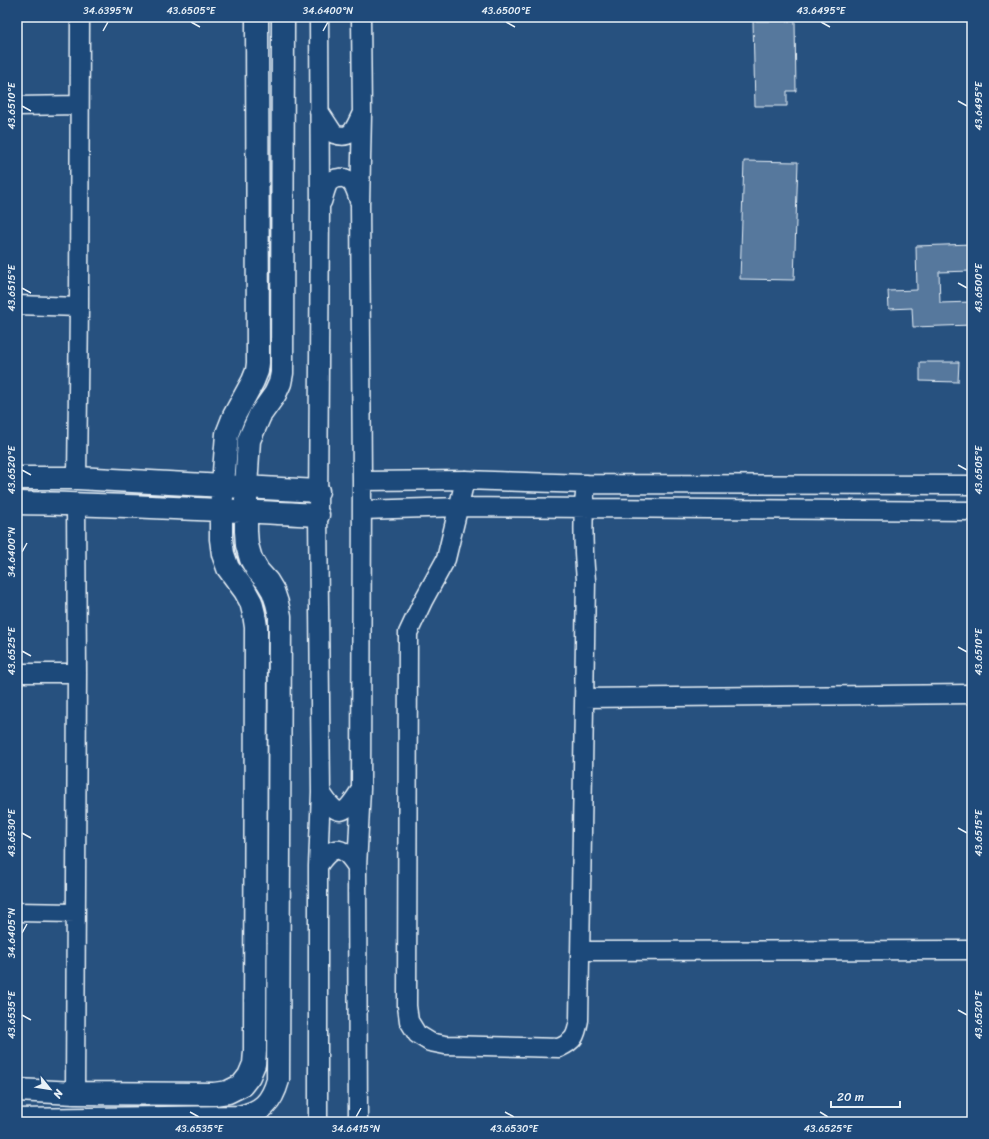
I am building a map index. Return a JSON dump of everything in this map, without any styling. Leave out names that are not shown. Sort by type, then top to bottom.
[{"type":"street","points":[[76,478],[79,307],[80,17]]},
{"type":"street","points":[[17,1090],[75,1093],[214,1094],[228,1092],[242,1085],[249,1076],[254,1064],[256,1051],[256,627],[251,602],[228,568],[223,554],[221,539],[221,509],[227,434],[234,416],[249,390],[257,371],[257,17]]},
{"type":"street","points":[[17,1120],[247,1115],[256,1112],[264,1106],[271,1098],[278,1080],[280,616],[278,603],[273,592],[251,559],[247,545],[246,486],[249,440],[260,415],[275,394],[280,383],[282,373],[283,17]]},
{"type":"street","points":[[318,1122],[318,866],[322,792],[318,515],[320,209],[319,17]]},
{"type":"street","points":[[358,1122],[357,867],[361,789],[362,510],[360,204],[362,114],[361,17]]},
{"type":"street","points":[[17,106],[80,105]]},
{"type":"street","points":[[319,111],[334,134],[342,137],[351,133],[362,114]]},
{"type":"street","points":[[257,165],[283,165]]},
{"type":"street","points":[[320,209],[329,183],[336,178],[343,177],[350,181],[355,188],[360,204]]},
{"type":"street","points":[[17,305],[79,307]]},
{"type":"street","points":[[17,478],[76,478],[318,491]]},
{"type":"street","points":[[362,481],[465,480],[586,484],[972,486]]},
{"type":"street","points":[[465,480],[446,559],[423,601],[408,633],[407,1006],[409,1022],[417,1034],[430,1042],[445,1045],[558,1048],[570,1043],[577,1032],[579,1020],[586,580],[584,562],[583,508],[586,484]]},
{"type":"street","points":[[17,503],[221,509],[318,515]]},
{"type":"street","points":[[75,1093],[77,673],[76,504]]},
{"type":"street","points":[[362,510],[459,507],[972,511]]},
{"type":"street","points":[[17,673],[77,673]]},
{"type":"street","points":[[584,698],[972,694]]},
{"type":"street","points":[[322,792],[331,807],[337,811],[344,811],[350,806],[361,789]]},
{"type":"street","points":[[256,844],[279,844]]},
{"type":"street","points":[[318,866],[328,853],[334,850],[341,850],[347,853],[357,867]]},
{"type":"street","points":[[17,912],[76,913]]},
{"type":"street","points":[[580,951],[972,950]]},
{"type":"street","points":[[242,1085],[264,1106]]},
{"type":"building","points":[[753,21],[795,21],[796,91],[787,91],[787,106],[755,106]]},
{"type":"building","points":[[744,161],[798,162],[794,280],[740,279]]},
{"type":"building","points":[[972,244],[972,271],[939,272],[940,303],[972,302],[972,325],[913,327],[912,308],[889,309],[888,291],[917,290],[916,246]]},
{"type":"building","points":[[920,362],[959,362],[958,382],[920,381]]}]
